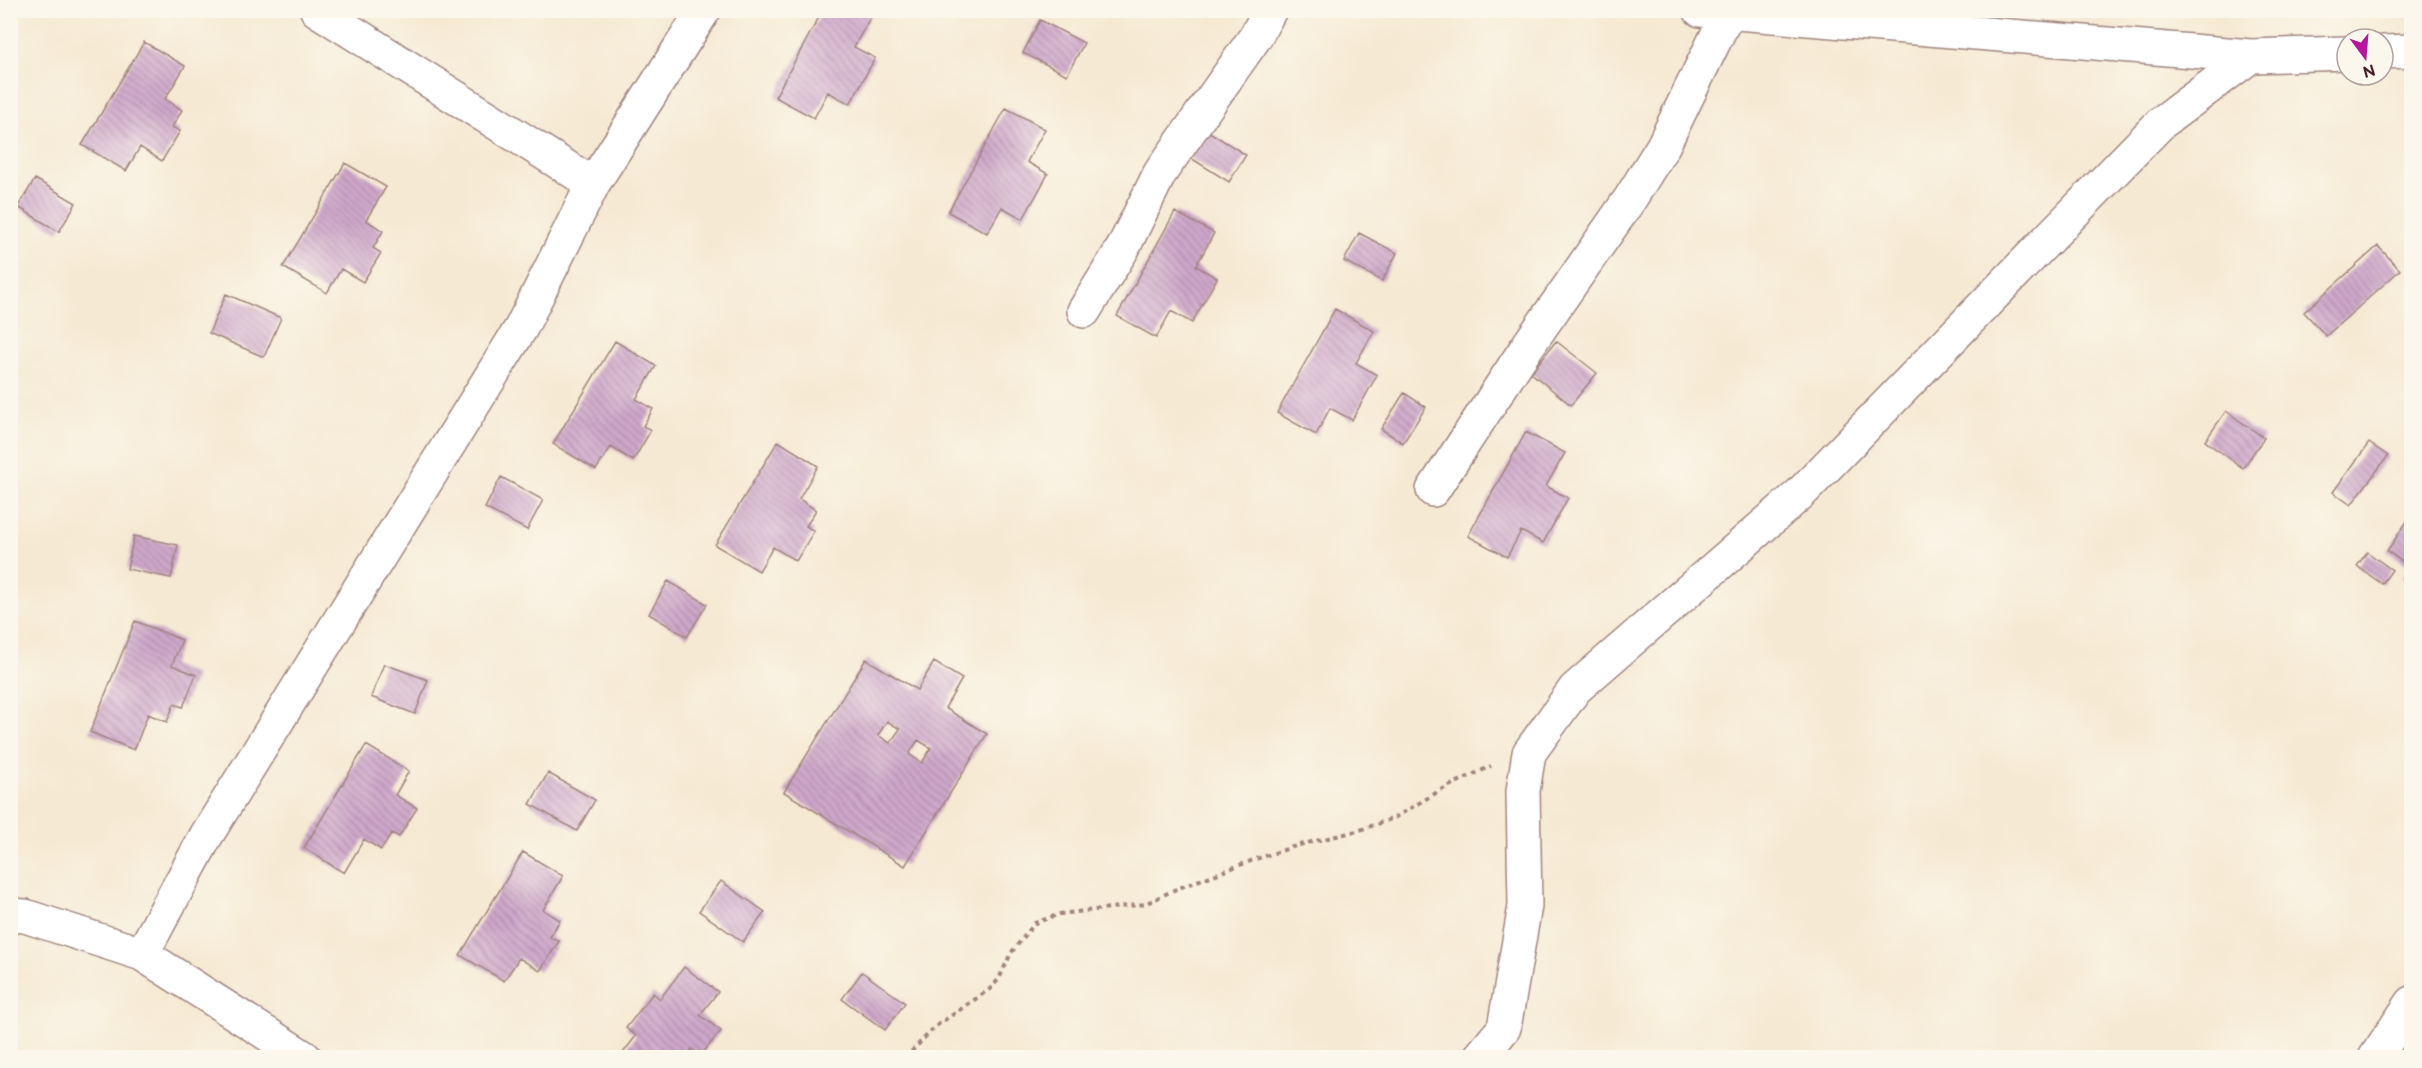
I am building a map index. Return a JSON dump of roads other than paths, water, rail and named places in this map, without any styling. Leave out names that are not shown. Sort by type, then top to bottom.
[{"type":"street","points":[[317,10],[593,184]]},
{"type":"street","points":[[142,954],[206,837],[521,328],[593,184],[704,10]]},
{"type":"street","points":[[1084,311],[1122,248],[1160,173],[1256,36],[1270,10]]},
{"type":"street","points":[[1433,490],[1663,146],[1714,12],[2251,56],[2335,53]]},
{"type":"street","points":[[2395,52],[2412,51]]},
{"type":"street","points":[[1479,1058],[1504,1028],[1525,906],[1523,791],[1529,753],[1575,689],[1800,494],[2161,123],[2251,56]]},
{"type":"street","points":[[10,915],[24,916],[142,954],[305,1058]]},
{"type":"street","points":[[2374,1058],[2412,1003]]}]
